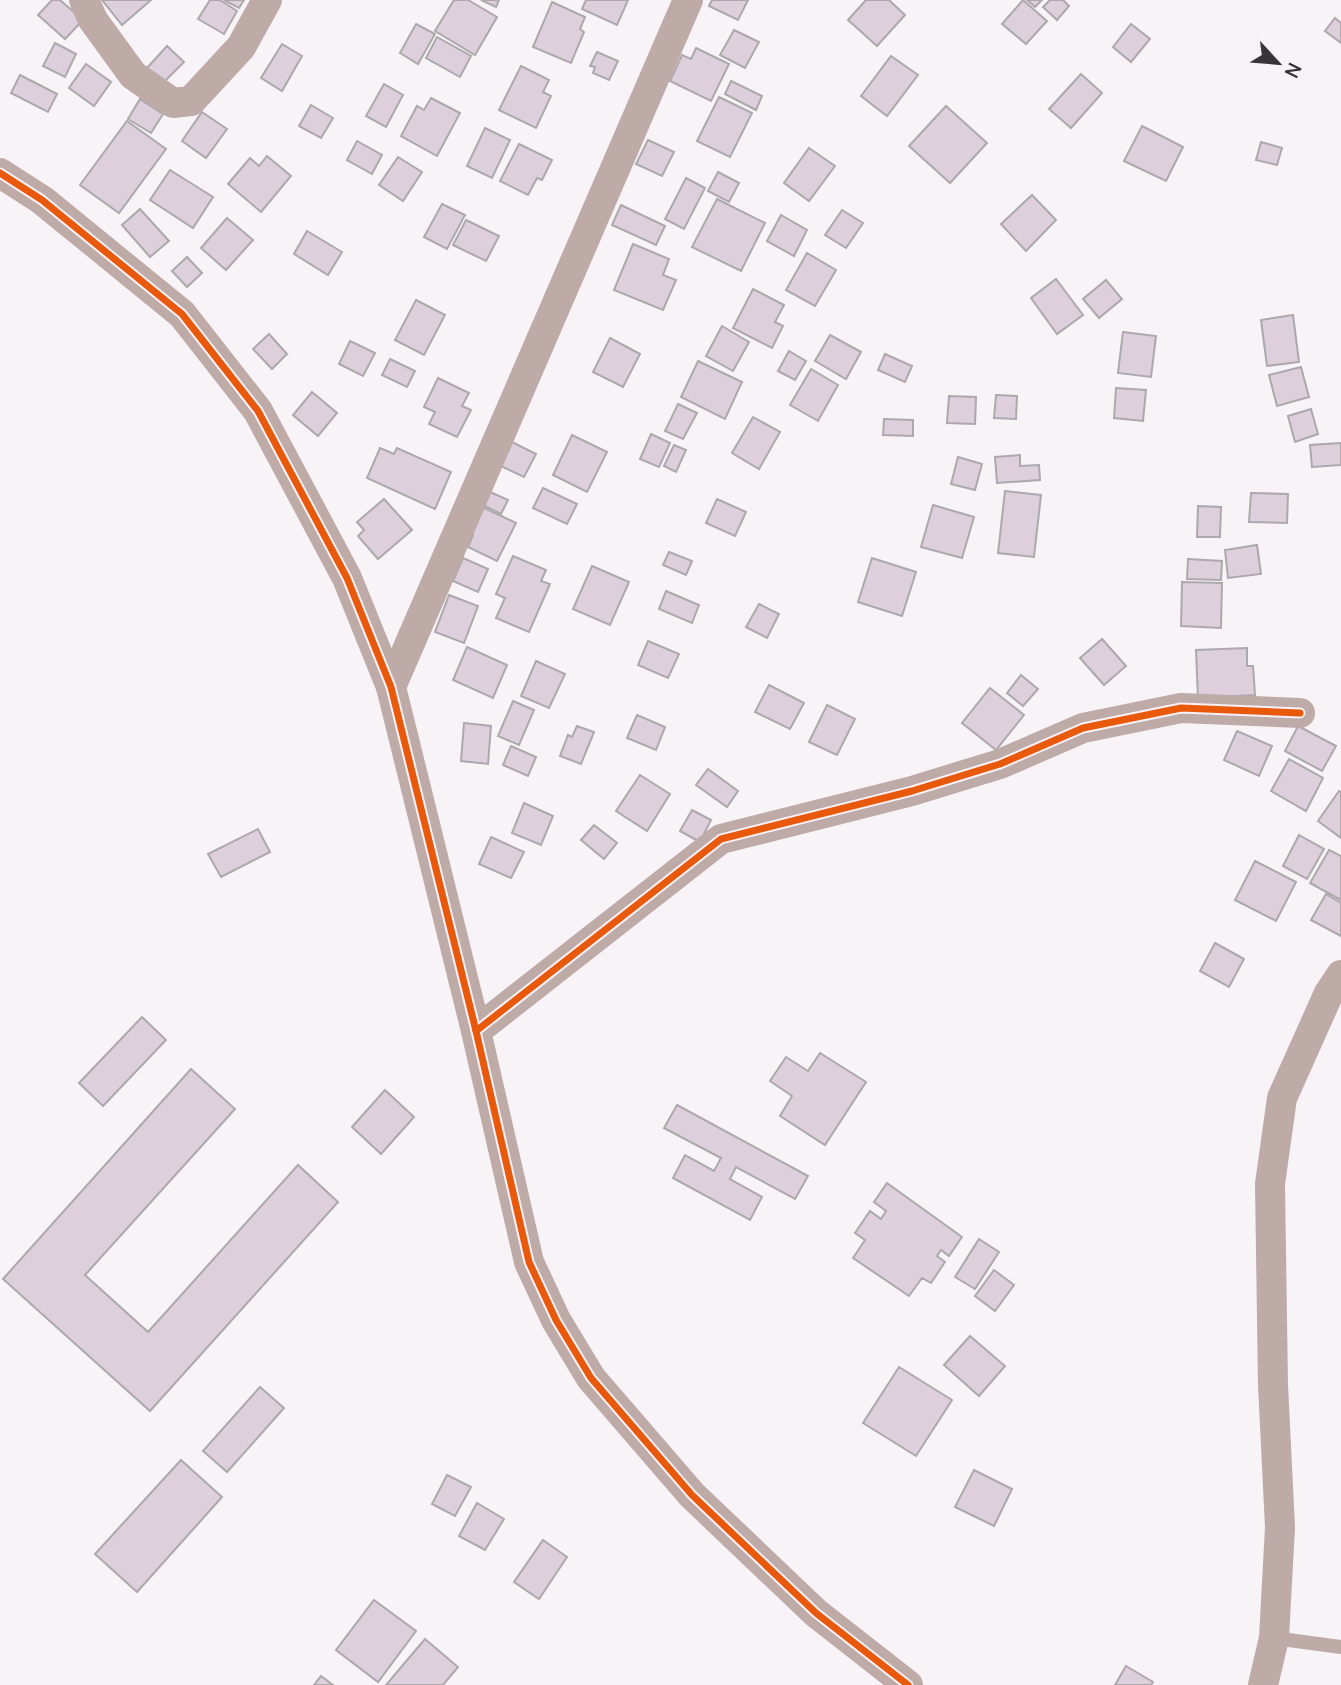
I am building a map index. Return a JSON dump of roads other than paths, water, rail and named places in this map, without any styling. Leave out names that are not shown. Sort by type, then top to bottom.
[{"type":"street","points":[[84,0],[93,19],[133,75],[173,103],[191,102],[241,47],[267,0]]},
{"type":"street","points":[[391,687],[688,0]]},
{"type":"street","points":[[0,173],[42,200],[182,314],[258,411],[347,578],[391,687],[530,1262],[556,1320],[591,1378],[692,1494],[816,1613],[908,1685]]},
{"type":"street","points":[[476,1031],[721,839],[925,787],[1000,764],[1083,729],[1181,708],[1300,713]]},
{"type":"street","points":[[1263,1685],[1275,1639],[1280,1527],[1273,1385],[1270,1184],[1282,1098],[1329,993],[1341,975]]},
{"type":"lane","points":[[1275,1639],[1341,1647]]}]
